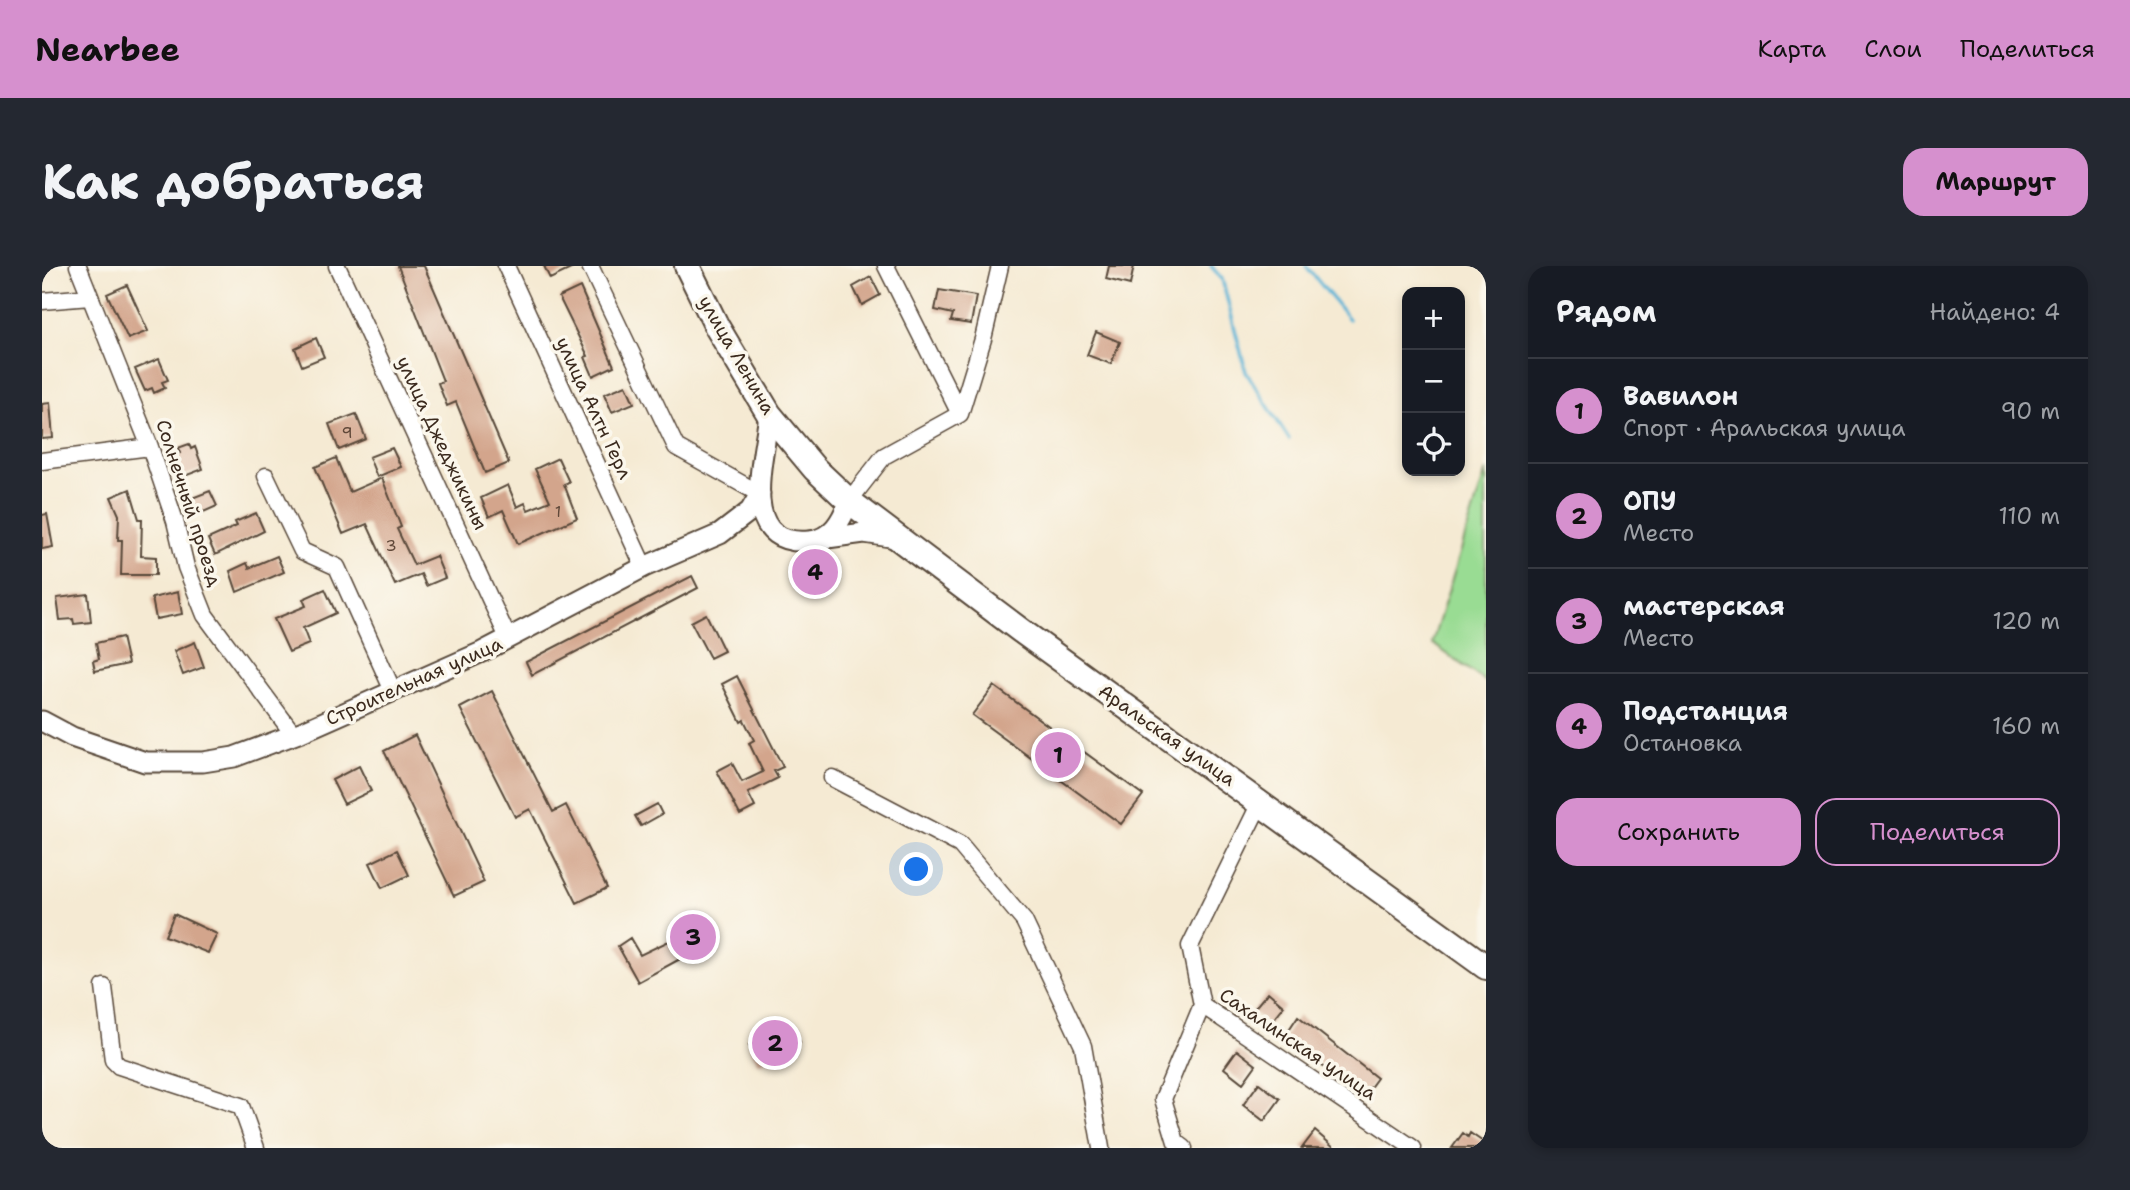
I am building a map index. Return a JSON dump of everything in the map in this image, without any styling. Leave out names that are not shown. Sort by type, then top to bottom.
[{"type":"main road","name":"улица Ленина","points":[[687,266],[717,327],[769,414],[849,501]]},
{"type":"main road","name":"Аральская улица","points":[[849,501],[1020,630],[1261,801],[1486,967]]},
{"type":"street","name":"Солнечный проезд","points":[[78,266],[150,447],[175,521],[186,567],[205,615],[294,735]]},
{"type":"street","name":"улица Джеджикины","points":[[337,266],[508,638]]},
{"type":"street","name":"улица Алтн Герл","points":[[506,266],[644,567]]},
{"type":"street","points":[[590,266],[676,447],[760,494]]},
{"type":"street","points":[[886,266],[960,414]]},
{"type":"street","points":[[815,540],[842,520],[849,501],[884,456],[960,414],[983,339],[1000,266]]},
{"type":"street","points":[[42,300],[90,297]]},
{"type":"street","points":[[769,414],[760,494],[763,517],[775,537]]},
{"type":"street","points":[[764,459],[772,450],[796,446]]},
{"type":"street","points":[[42,461],[150,447]]},
{"type":"street","points":[[266,476],[302,551],[337,567],[393,691]]},
{"type":"street","name":"Строительная улица","points":[[42,721],[72,737],[145,762],[203,762],[233,757],[294,735],[393,691],[508,638],[644,567],[720,534],[750,511],[760,494]]},
{"type":"street","points":[[720,534],[744,529],[789,542],[864,533],[899,539]]},
{"type":"street","points":[[832,778],[960,845],[1024,921],[1083,1046],[1101,1148]]},
{"type":"street","name":"Сахалинская улица","points":[[1261,801],[1190,946],[1202,1005],[1413,1148]]},
{"type":"street","points":[[104,987],[113,1060],[119,1066],[241,1107],[256,1148]]},
{"type":"street","points":[[1184,1148],[1176,1142],[1163,1099],[1202,1005]]},
{"type":"green space","points":[[1486,470],[1486,682],[1432,643]]},
{"type":"building","points":[[398,266],[424,266],[509,463],[485,473],[456,402],[447,406],[438,383],[443,381]]},
{"type":"building","points":[[544,266],[577,266],[550,279]]},
{"type":"building","points":[[1109,266],[1134,266],[1130,285],[1106,279]]},
{"type":"building","points":[[871,277],[880,295],[862,305],[853,287]]},
{"type":"building","points":[[127,285],[148,331],[128,339],[107,294]]},
{"type":"building","points":[[580,287],[614,366],[593,376],[585,357],[588,356],[559,297]]},
{"type":"building","points":[[939,290],[976,296],[971,324],[951,321],[953,314],[935,310]]},
{"type":"building","points":[[1096,332],[1120,342],[1111,364],[1087,355]]},
{"type":"building","points":[[316,338],[324,357],[302,366],[295,348]]},
{"type":"building","points":[[159,359],[168,380],[162,382],[165,388],[154,393],[152,388],[145,391],[135,369]]},
{"type":"building","points":[[626,385],[634,403],[612,412],[604,394]]},
{"type":"building","points":[[50,403],[53,438],[42,439],[42,404]]},
{"type":"building","points":[[356,414],[366,439],[339,450],[329,424]]},
{"type":"building","points":[[189,444],[191,449],[195,447],[203,469],[182,477],[174,456],[180,453],[178,448]]},
{"type":"building","points":[[392,448],[401,467],[377,477],[369,457]]},
{"type":"building","points":[[336,458],[350,492],[382,478],[401,527],[397,529],[414,565],[436,556],[445,578],[426,586],[421,574],[395,585],[367,524],[343,534],[315,467]]},
{"type":"building","points":[[558,458],[569,482],[564,484],[577,518],[518,544],[503,510],[489,517],[481,498],[508,485],[517,507],[525,503],[528,510],[550,501],[535,469]]},
{"type":"building","points":[[130,489],[139,519],[142,519],[141,556],[156,557],[156,575],[121,575],[122,540],[118,540],[119,515],[111,497]]},
{"type":"building","points":[[210,491],[217,506],[199,514],[192,498]]},
{"type":"building","points":[[256,513],[264,531],[215,555],[208,539],[237,526],[235,522]]},
{"type":"building","points":[[47,514],[53,547],[42,549],[42,515]]},
{"type":"building","points":[[277,556],[284,572],[237,592],[230,571],[247,563],[249,568]]},
{"type":"building","points":[[692,576],[698,588],[532,675],[526,662]]},
{"type":"building","points":[[325,589],[336,613],[303,628],[309,644],[289,652],[274,619],[306,606],[303,599]]},
{"type":"building","points":[[178,592],[182,614],[156,619],[152,598]]},
{"type":"building","points":[[88,594],[91,622],[74,624],[73,619],[60,620],[57,598]]},
{"type":"building","points":[[706,614],[724,651],[710,658],[691,622]]},
{"type":"building","points":[[122,637],[128,664],[95,671],[93,661],[99,659],[96,643]]},
{"type":"building","points":[[195,642],[204,667],[183,675],[174,651]]},
{"type":"building","points":[[737,676],[783,767],[774,771],[778,778],[748,793],[755,807],[740,815],[717,771],[732,763],[742,782],[763,772],[749,743],[754,740],[744,720],[741,722],[722,684]]},
{"type":"building","points":[[994,686],[1143,795],[1121,824],[972,715]]},
{"type":"building","points":[[492,691],[553,812],[566,805],[607,888],[577,903],[530,809],[515,817],[460,708]]},
{"type":"building","points":[[415,735],[484,882],[454,896],[384,751]]},
{"type":"building","points":[[359,766],[371,791],[344,804],[332,780]]},
{"type":"building","points":[[657,804],[662,814],[641,826],[635,816]]},
{"type":"building","points":[[397,850],[409,875],[382,888],[370,863]]},
{"type":"building","points":[[174,914],[217,934],[208,953],[165,936]]},
{"type":"building","points":[[700,926],[706,936],[676,952],[680,959],[638,982],[618,946],[630,938],[640,955]]},
{"type":"building","points":[[1268,992],[1284,1006],[1269,1025],[1252,1011]]},
{"type":"building","points":[[1298,1016],[1377,1078],[1363,1097],[1284,1037]]},
{"type":"building","points":[[791,1024],[800,1042],[758,1063],[749,1045]]},
{"type":"building","points":[[1237,1050],[1256,1065],[1243,1083],[1224,1068]]},
{"type":"building","points":[[1259,1083],[1280,1099],[1264,1121],[1243,1105]]},
{"type":"building","points":[[1315,1131],[1335,1148],[1302,1148]]},
{"type":"building","points":[[1463,1133],[1468,1137],[1470,1133],[1486,1144],[1486,1148],[1452,1148]]},
{"type":"waterway","points":[[1211,266],[1222,279],[1246,372],[1289,439]]},
{"type":"waterway","points":[[1306,266],[1349,319]]},
{"type":"place","name":"Подстанция","points":[[815,572]]},
{"type":"place","name":"Вавилон","points":[[1058,755]]},
{"type":"place","name":"мастерская","points":[[693,937]]},
{"type":"place","name":"ОПУ","points":[[775,1043]]}]
